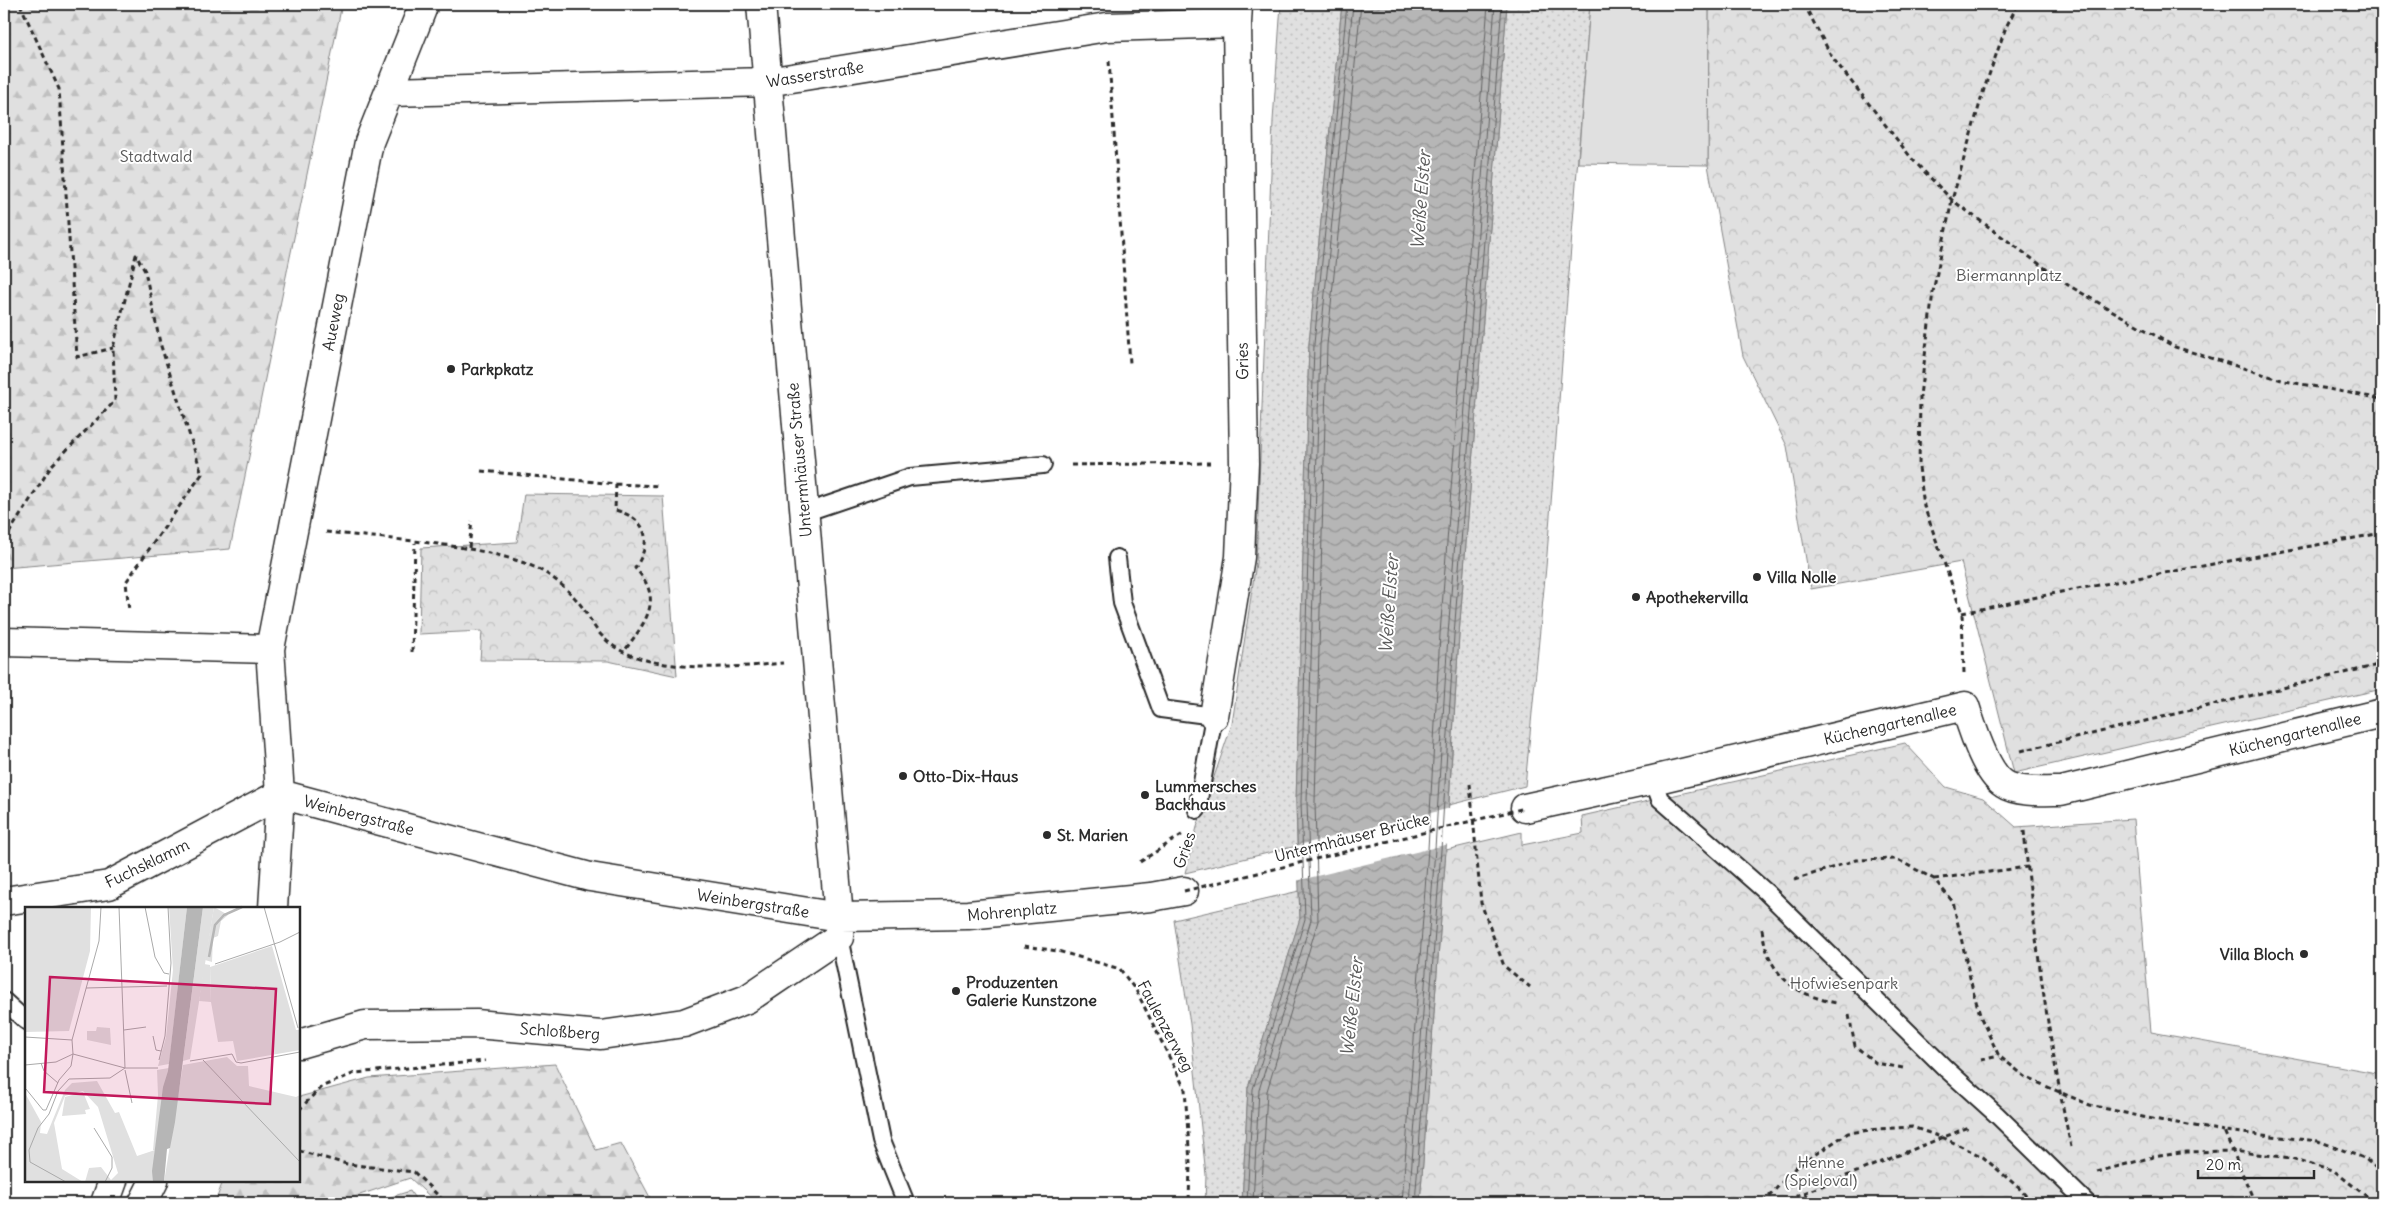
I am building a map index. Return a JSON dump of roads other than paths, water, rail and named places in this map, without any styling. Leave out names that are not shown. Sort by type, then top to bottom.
[{"type":"street","name":"Aueweg","points":[[270,649],[369,142],[424,4]]},
{"type":"street","name":"Untermhäuser Straße","points":[[761,4],[839,927]]},
{"type":"street","name":"Wasserstraße","points":[[390,92],[767,82],[1107,28],[1238,13]]},
{"type":"street","name":"Gries","points":[[1214,716],[1240,557],[1244,463],[1238,13]]},
{"type":"street","points":[[4,642],[270,649],[280,794],[273,907]]},
{"type":"street","name":"Küchengartenallee","points":[[1525,808],[1965,706],[1984,760],[2004,785],[2033,792],[2061,791],[2382,713]]},
{"type":"street","name":"Fuchsklamm","points":[[4,902],[109,885],[280,794]]},
{"type":"street","name":"Weinbergstraße","points":[[280,794],[590,877],[839,927]]},
{"type":"street","name":"Mohrenplatz","points":[[839,927],[1013,912],[1176,893]]},
{"type":"street","name":"Schloßberg","points":[[300,1044],[365,1025],[476,1024],[601,1035],[684,1023],[747,999],[839,927]]},
{"type":"street","points":[[105,1203],[113,1182]]},
{"type":"street","points":[[143,1203],[154,1182]]},
{"type":"lane","points":[[804,513],[910,477],[1043,465]]},
{"type":"lane","points":[[1117,558],[1122,603],[1160,709],[1214,716]]},
{"type":"lane","name":"Gries","points":[[1197,810],[1214,716]]},
{"type":"lane","points":[[1652,780],[1660,799],[1766,892],[1945,1068],[2074,1183],[2087,1203]]},
{"type":"lane","points":[[839,927],[881,1142],[906,1203]]},
{"type":"lane","points":[[4,1001],[25,1020]]},
{"type":"water","name":"Weiße Elster","points":[[1342,4],[1507,4],[1459,635],[1446,850],[1420,1203],[1242,1203],[1248,1088],[1300,918],[1296,802],[1309,344]]},
{"type":"place","name":"Parkpkatz","points":[[451,369]]},
{"type":"place","name":"Villa Nolle","points":[[1757,577]]},
{"type":"place","name":"Apothekervilla","points":[[1636,597]]},
{"type":"place","name":"Otto-Dix-Haus","points":[[903,776]]},
{"type":"place","name":"Lummersches Backhaus","points":[[1145,795]]},
{"type":"place","name":"St. Marien","points":[[1047,835]]},
{"type":"place","name":"Villa Bloch","points":[[2304,954]]},
{"type":"place","name":"Produzenten Galerie Kunstzone","points":[[956,991]]},
{"type":"park label","name":"Stadtwald","points":[[156,156]]},
{"type":"park label","name":"Biermannplatz","points":[[2009,275]]},
{"type":"park label","name":"Hofwiesenpark","points":[[1844,983]]},
{"type":"park label","name":"Henne (Spieloval)","points":[[1821,1171]]}]
